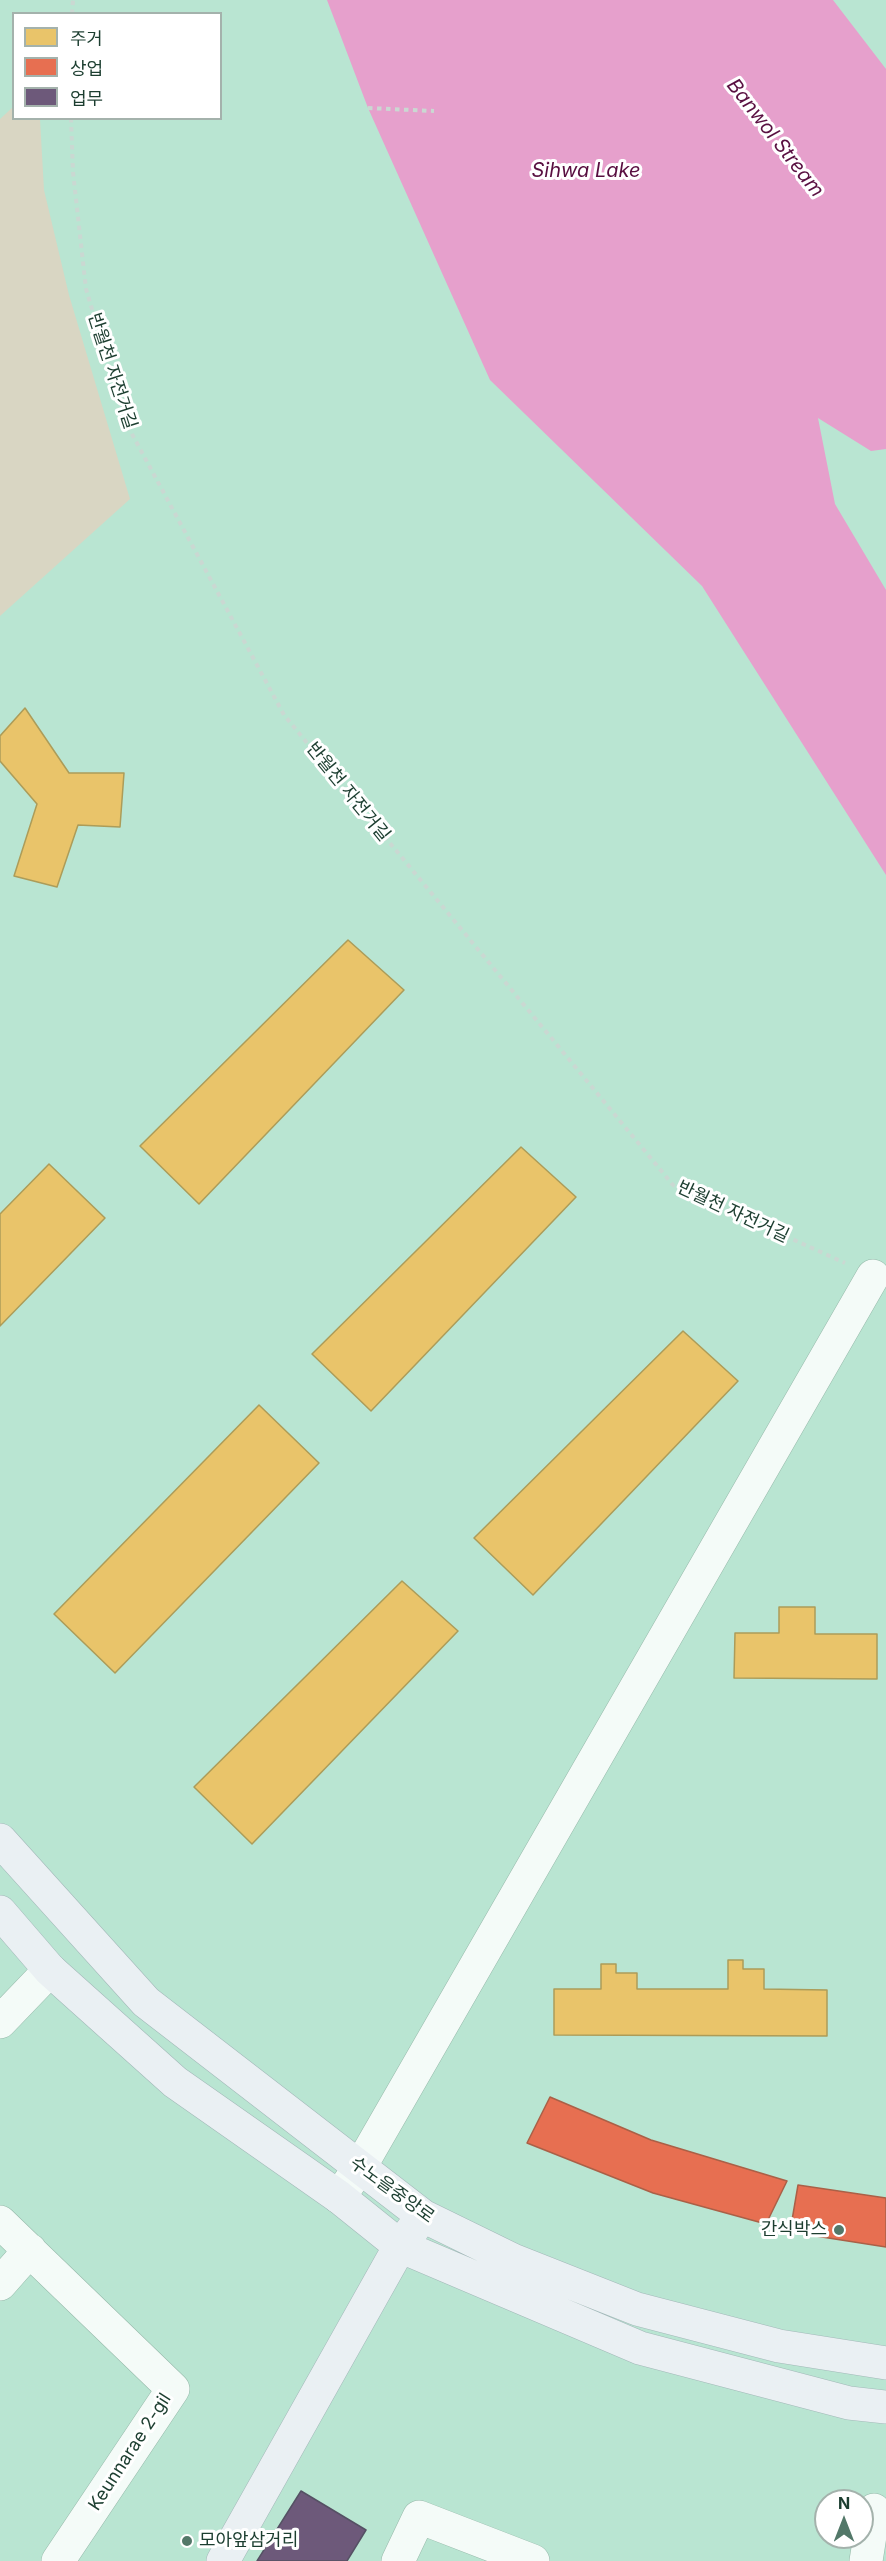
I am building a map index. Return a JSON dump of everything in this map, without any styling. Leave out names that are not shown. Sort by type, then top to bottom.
[{"type":"main road","name":"수노을중앙로","points":[[0,1840],[146,2002],[423,2216],[513,2260],[637,2309],[779,2346],[886,2363]]},
{"type":"main road","name":"수노을중앙로","points":[[0,1911],[50,1970],[175,2082],[339,2197],[400,2246],[640,2348],[849,2403],[886,2407]]},
{"type":"main road","points":[[223,2561],[400,2246],[423,2216]]},
{"type":"street","points":[[339,2197],[360,2167],[873,1276]]},
{"type":"street","points":[[0,2022],[50,1970]]},
{"type":"street","name":"Keunnarae 2-gil","points":[[0,2222],[173,2389],[58,2561]]},
{"type":"street","points":[[0,2284],[30,2250]]},
{"type":"street","points":[[398,2561],[419,2517],[533,2561]]},
{"type":"path","points":[[368,108],[434,111]]},
{"type":"path","name":"반월천 자전거길","points":[[71,120],[73,172],[86,289],[126,423],[284,715],[673,1185],[873,1276]]},
{"type":"shaded area","points":[[12,108],[12,120],[40,120],[44,190],[69,295],[130,499],[0,616],[0,119]]},
{"type":"water","name":"Sihwa Lake","points":[[327,0],[833,0],[886,69],[886,449],[871,451],[818,418],[835,504],[886,590],[886,875],[702,586],[490,380],[368,108]]},
{"type":"building: 주거","points":[[25,708],[69,773],[124,773],[120,827],[78,825],[57,887],[14,876],[37,804],[0,761],[0,736]]},
{"type":"building: 주거","points":[[348,940],[404,990],[199,1204],[140,1146]]},
{"type":"building: 주거","points":[[521,1147],[576,1197],[371,1411],[312,1354]]},
{"type":"building: 주거","points":[[49,1164],[105,1218],[0,1326],[0,1214]]},
{"type":"building: 주거","points":[[683,1331],[738,1381],[533,1595],[474,1538]]},
{"type":"building: 주거","points":[[259,1405],[319,1463],[115,1673],[54,1614]]},
{"type":"building: 주거","points":[[402,1581],[458,1631],[252,1844],[194,1787]]},
{"type":"building: 주거","points":[[779,1607],[815,1607],[815,1634],[877,1634],[877,1679],[734,1678],[735,1633],[779,1633]]},
{"type":"building: 주거","points":[[728,1960],[743,1960],[743,1969],[764,1969],[764,1989],[827,1990],[827,2036],[554,2035],[554,1989],[601,1989],[601,1964],[616,1964],[616,1973],[637,1973],[637,1989],[728,1989]]},
{"type":"building: 상업","points":[[550,2097],[651,2140],[787,2181],[766,2224],[653,2193],[527,2143]]},
{"type":"building: 상업","points":[[798,2185],[886,2198],[886,2247],[790,2232]]},
{"type":"building: 업무","points":[[301,2491],[366,2530],[347,2561],[257,2561]]},
{"type":"place","name":"간식박스","points":[[839,2230]]},
{"type":"place","name":"모아앞삼거리","points":[[187,2541]]},
{"type":"water label","name":"Banwol Stream","points":[[775,138]]}]
